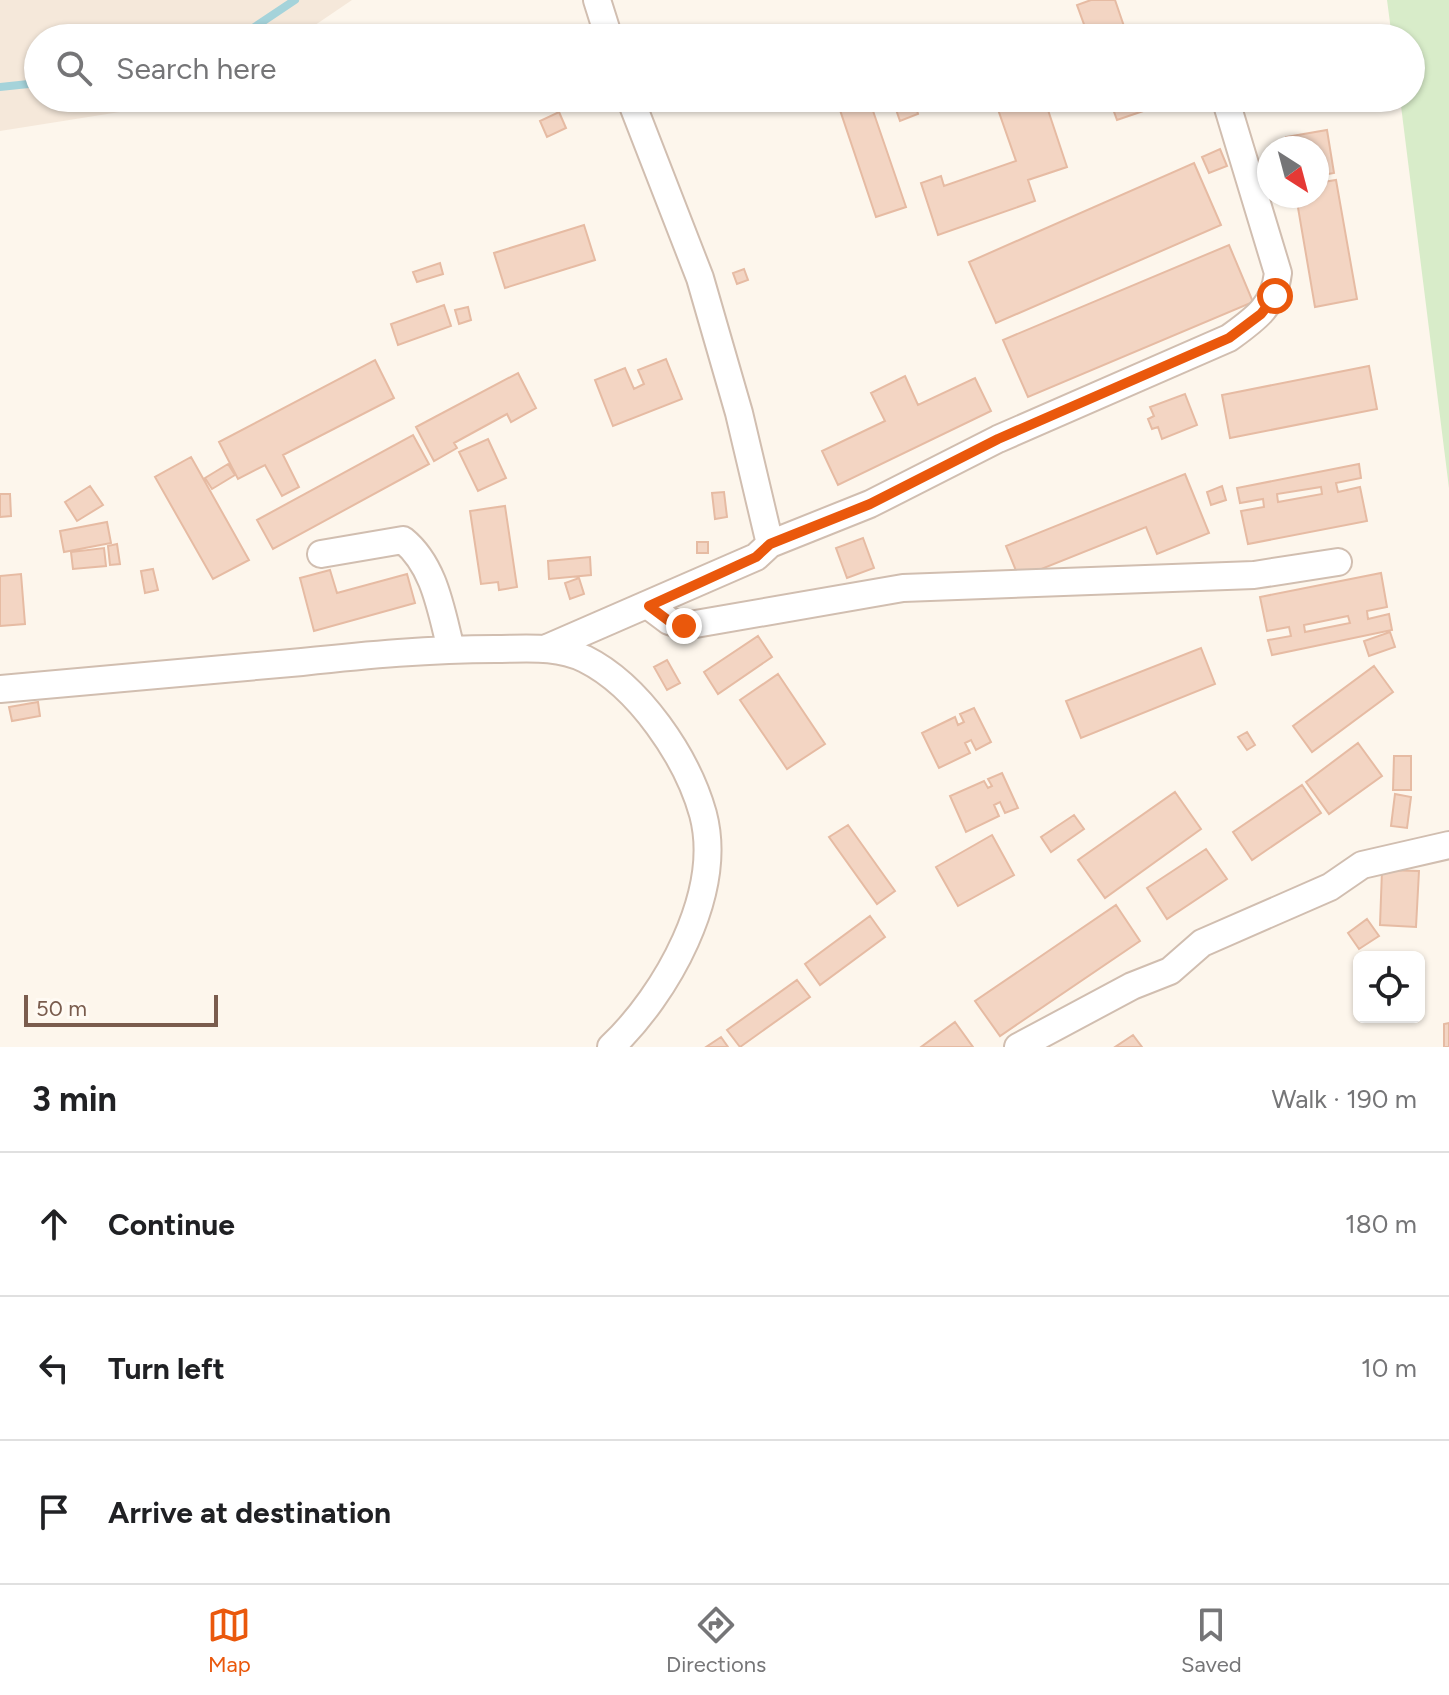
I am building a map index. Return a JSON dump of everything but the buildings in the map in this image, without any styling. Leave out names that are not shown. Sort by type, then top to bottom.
[{"type":"street","points":[[597,0],[605,24]]},
{"type":"street","points":[[635,112],[700,278],[739,413],[770,544]]},
{"type":"street","points":[[547,648],[649,606],[756,557],[770,544],[870,504],[998,439],[1229,338],[1261,314],[1275,296],[1278,273],[1229,112]]},
{"type":"street","points":[[321,554],[403,540],[414,549],[437,592],[451,649]]},
{"type":"street","points":[[649,606],[669,621],[684,626],[903,588],[1254,575],[1338,562]]},
{"type":"street","points":[[0,689],[451,649],[547,648],[585,659],[634,697],[673,745],[697,794],[706,824],[706,865],[694,920],[677,962],[611,1047]]},
{"type":"street","points":[[1018,1047],[1132,986],[1170,971],[1202,943],[1330,887],[1362,865],[1449,845]]},
{"type":"shaded area","points":[[0,0],[352,0],[317,24],[24,24],[24,112],[120,112],[0,131]]},
{"type":"green space","points":[[1387,0],[1449,0],[1449,488],[1402,112],[1425,112],[1425,24],[1390,24]]},
{"type":"waterway","points":[[259,24],[295,0]]},
{"type":"waterway","points":[[0,87],[24,84]]},
{"type":"route","points":[[684,626],[669,621],[649,606],[756,557],[770,544],[870,504],[998,439],[1229,338],[1261,314],[1275,296]]}]
